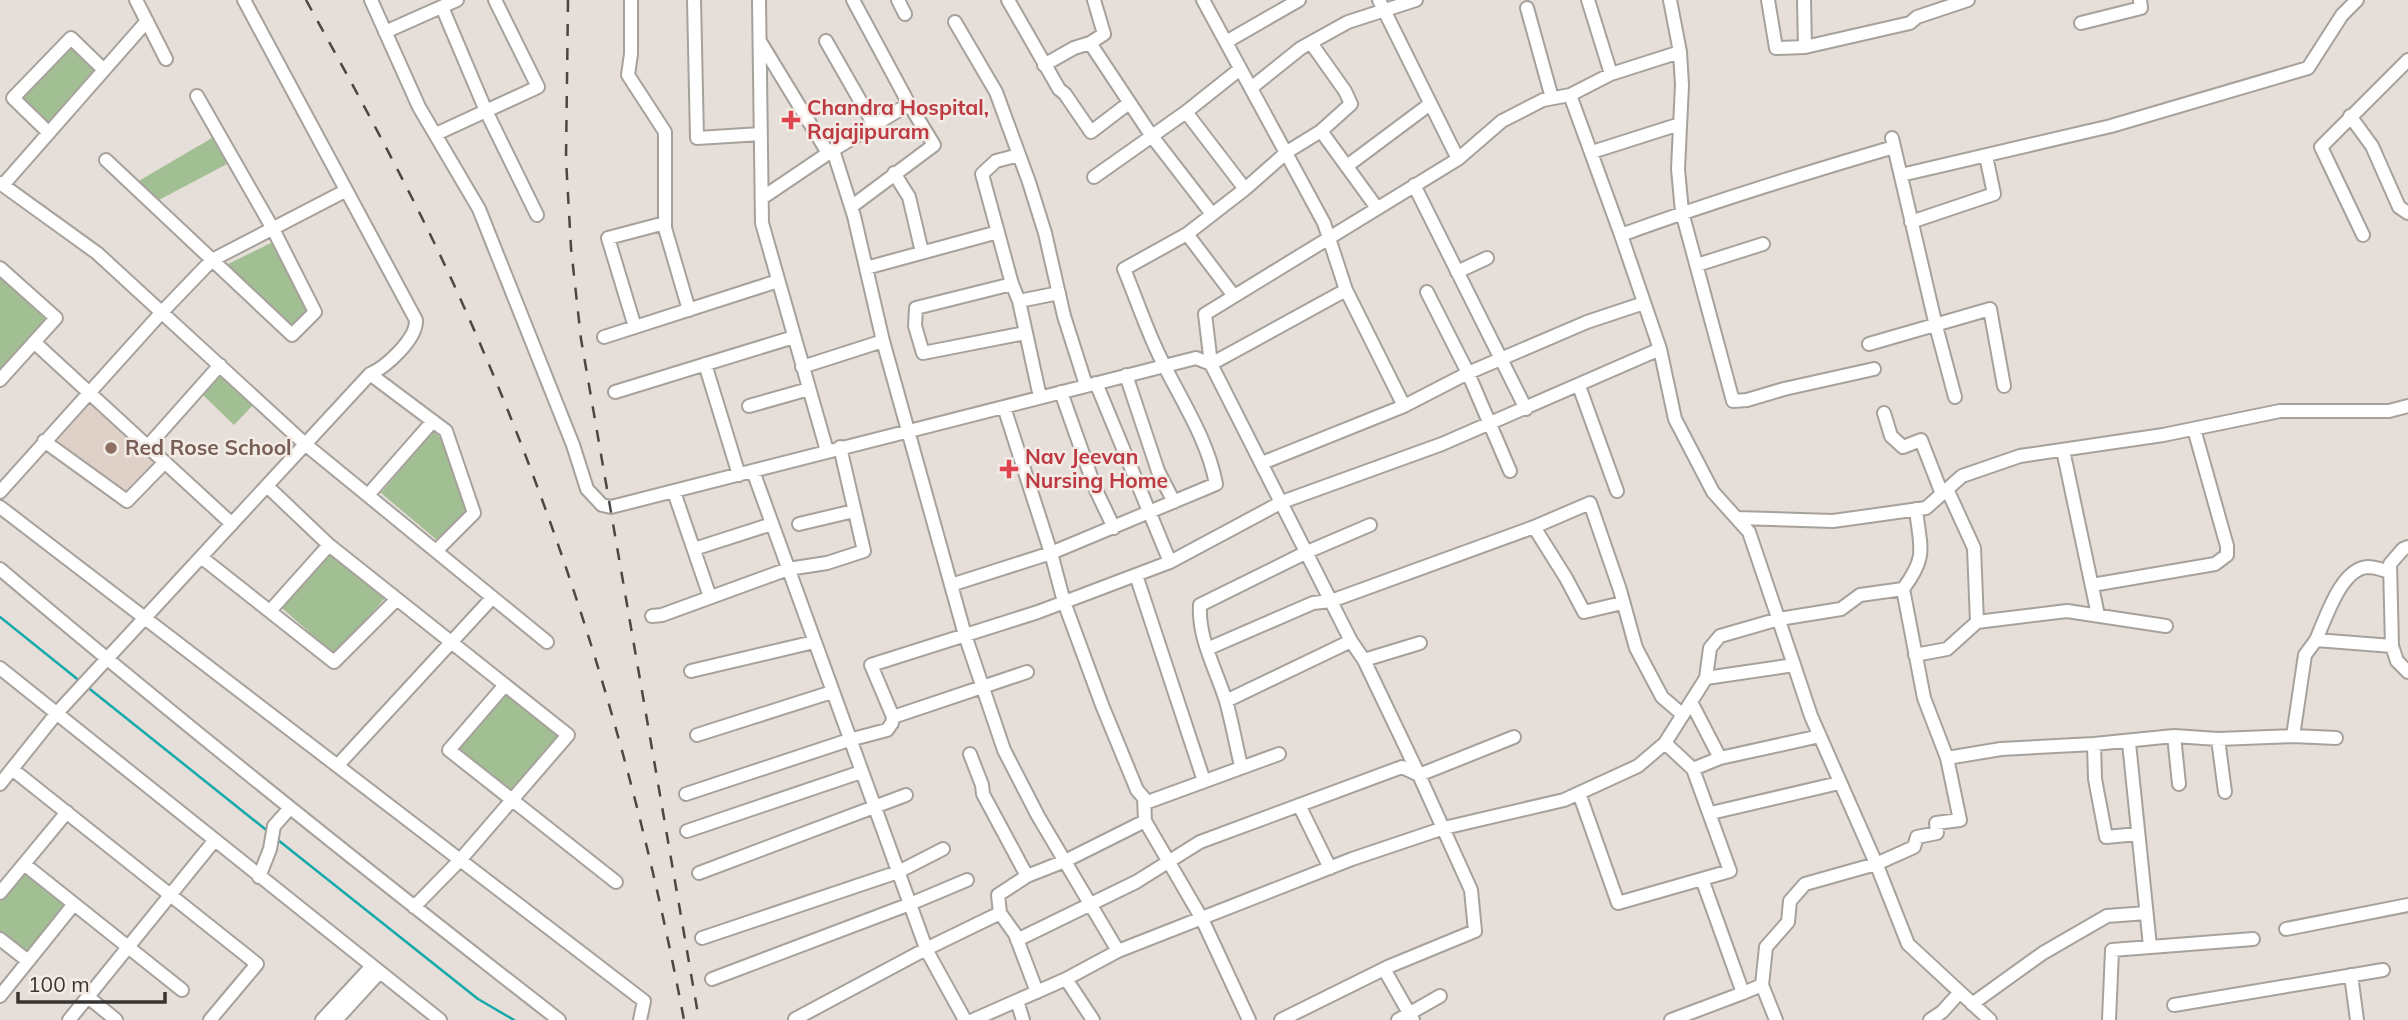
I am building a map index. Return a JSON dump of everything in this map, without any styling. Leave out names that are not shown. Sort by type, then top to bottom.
[{"type":"street","points":[[136,0],[166,59]]},
{"type":"street","points":[[0,783],[75,693],[370,374],[387,365],[414,333],[416,320],[244,0]]},
{"type":"street","points":[[371,0],[419,107],[479,209],[573,445],[587,489],[602,505],[611,507],[674,492],[1196,358],[1211,364]]},
{"type":"street","points":[[385,32],[457,0]]},
{"type":"street","points":[[436,134],[538,87],[495,0]]},
{"type":"street","points":[[631,0],[631,54],[628,75],[665,132],[665,223],[689,310]]},
{"type":"street","points":[[694,0],[697,138],[761,134]]},
{"type":"street","points":[[652,616],[662,615],[788,569],[827,563],[864,551],[834,449],[802,367],[762,223],[759,0]]},
{"type":"street","points":[[851,207],[934,145],[853,0]]},
{"type":"street","points":[[898,0],[905,14]]},
{"type":"street","points":[[1008,0],[1044,65],[1091,132],[1129,103]]},
{"type":"street","points":[[1044,65],[1104,34],[1094,0]]},
{"type":"street","points":[[1203,0],[1324,223],[1346,290],[1405,406]]},
{"type":"street","points":[[1226,42],[1299,0]]},
{"type":"street","points":[[1251,88],[1311,43],[1348,22],[1382,6],[1416,0]]},
{"type":"street","points":[[1588,0],[1611,74]]},
{"type":"street","points":[[1670,0],[1680,52],[1682,85],[1678,169],[1682,212],[1733,401],[1747,400],[1874,369]]},
{"type":"street","points":[[1768,0],[1776,48],[1805,47],[1910,23],[1917,17],[1968,0]]},
{"type":"street","points":[[1804,0],[1805,47]]},
{"type":"street","points":[[2081,23],[2141,8],[2140,0]]},
{"type":"street","points":[[1901,175],[2115,125],[2308,68],[2342,15],[2357,0]]},
{"type":"street","points":[[1382,6],[1458,159]]},
{"type":"street","points":[[442,7],[486,111],[537,215]]},
{"type":"street","points":[[1527,8],[1552,98]]},
{"type":"street","points":[[147,21],[2,184],[97,253],[305,444],[547,642]]},
{"type":"street","points":[[955,22],[996,92],[1045,233],[1064,316],[1091,384],[1151,512],[1170,562]]},
{"type":"street","points":[[49,133],[13,98],[71,38],[104,70]]},
{"type":"street","points":[[826,41],[874,125]]},
{"type":"street","points":[[760,42],[831,151],[851,207],[883,341],[965,635],[1004,750],[1118,951]]},
{"type":"street","points":[[1090,43],[1151,135],[1212,214]]},
{"type":"street","points":[[951,585],[1051,553],[1216,484],[1206,447],[1164,366],[1124,269],[1187,234],[1287,152],[1321,131],[1346,109],[1351,102],[1311,43]]},
{"type":"street","points":[[1288,1018],[1384,969],[1475,931],[1471,890],[1364,660],[1351,640],[1211,364],[1205,314],[1458,159],[1502,121],[1543,100],[1570,95],[1611,74],[1680,52]]},
{"type":"street","points":[[2363,235],[2321,147],[2408,60]]},
{"type":"street","points":[[1094,177],[1186,112],[1240,69]]},
{"type":"street","points":[[1570,95],[1660,349],[1675,419],[1713,492],[1749,532],[1820,736],[1908,944],[1990,1020]]},
{"type":"street","points":[[106,160],[292,335],[315,312],[273,229],[197,96]]},
{"type":"street","points":[[762,198],[831,151],[909,104]]},
{"type":"street","points":[[1347,166],[1430,104]]},
{"type":"street","points":[[1186,112],[1245,189]]},
{"type":"street","points":[[2350,116],[2372,146],[2399,207],[2408,213]]},
{"type":"street","points":[[1592,152],[1680,124]]},
{"type":"street","points":[[1321,131],[1377,208]]},
{"type":"street","points":[[1621,235],[1682,212],[1893,143],[1955,397]]},
{"type":"street","points":[[1019,155],[996,160],[982,174],[1012,284],[1020,302],[1040,397]]},
{"type":"street","points":[[1911,222],[1994,194],[1986,156]]},
{"type":"street","points":[[894,173],[909,197],[922,252]]},
{"type":"street","points":[[1414,185],[1526,409]]},
{"type":"street","points":[[0,492],[212,260],[345,191]]},
{"type":"street","points":[[635,327],[608,238],[665,223]]},
{"type":"street","points":[[866,268],[998,232]]},
{"type":"street","points":[[1187,234],[1234,296]]},
{"type":"street","points":[[1698,265],[1763,244]]},
{"type":"street","points":[[1457,272],[1487,258]]},
{"type":"street","points":[[0,268],[55,318],[0,380]]},
{"type":"street","points":[[604,337],[778,281]]},
{"type":"street","points":[[1012,284],[916,309],[915,326],[923,353],[1025,334]]},
{"type":"street","points":[[1211,364],[1346,290]]},
{"type":"street","points":[[1427,292],[1468,373],[1510,471]]},
{"type":"street","points":[[1020,302],[1059,293]]},
{"type":"street","points":[[1262,463],[1405,406],[1501,358],[1587,322],[1644,303]]},
{"type":"street","points":[[1869,344],[1990,309],[2004,386]]},
{"type":"street","points":[[614,392],[794,337]]},
{"type":"street","points":[[802,367],[883,341]]},
{"type":"street","points":[[34,342],[232,524]]},
{"type":"street","points":[[685,794],[887,730],[893,716],[871,665],[1064,602],[1170,562],[1282,502],[1490,424],[1660,349]]},
{"type":"street","points":[[705,364],[740,475]]},
{"type":"street","points":[[148,446],[220,365]]},
{"type":"street","points":[[370,374],[446,431],[474,513],[436,551]]},
{"type":"street","points":[[1126,375],[1158,471],[1174,502]]},
{"type":"street","points":[[1579,386],[1617,491]]},
{"type":"street","points":[[749,406],[809,389]]},
{"type":"street","points":[[1061,392],[1096,488],[1114,528]]},
{"type":"street","points":[[1737,518],[1833,521],[1926,508],[1962,476],[2021,456],[2194,429],[2280,411],[2389,411],[2408,406]]},
{"type":"street","points":[[1004,407],[1064,602],[1102,705],[1145,803],[1145,821],[1202,919],[1249,1020]]},
{"type":"street","points":[[1884,413],[1895,442],[1903,447],[1921,440],[1974,548],[1977,622]]},
{"type":"street","points":[[368,495],[433,421]]},
{"type":"street","points":[[2092,585],[2215,564],[2227,555],[2194,429]]},
{"type":"street","points":[[44,441],[127,502],[165,462]]},
{"type":"street","points":[[2063,450],[2098,615]]},
{"type":"street","points":[[753,471],[926,949],[965,1020]]},
{"type":"street","points":[[267,486],[329,545],[568,735],[461,859],[414,907]]},
{"type":"street","points":[[674,492],[710,597]]},
{"type":"street","points":[[1207,649],[1313,604],[1331,601],[1534,527],[1590,503],[1620,590],[1636,648],[1662,697],[1682,715]]},
{"type":"street","points":[[0,507],[644,1001],[640,1020]]},
{"type":"street","points":[[973,1020],[1066,979],[1118,951],[1330,867],[1444,828],[1564,800],[1638,766],[1665,743],[1691,702],[1706,678],[1710,648],[1720,636],[1779,620],[1841,609],[1860,595],[1903,589],[1917,571],[1921,558],[1916,509]]},
{"type":"street","points":[[799,524],[854,510]]},
{"type":"street","points":[[694,549],[772,524]]},
{"type":"street","points":[[1241,766],[1226,701],[1207,649],[1199,615],[1200,605],[1307,552],[1370,525]]},
{"type":"street","points":[[1534,527],[1584,612],[1622,603]]},
{"type":"street","points":[[270,611],[329,545]]},
{"type":"street","points":[[2408,547],[2390,564],[2392,646],[2397,662],[2408,672]]},
{"type":"street","points":[[201,557],[334,662],[397,598]]},
{"type":"street","points":[[2293,736],[2305,655],[2346,577],[2358,569],[2369,567],[2390,572]]},
{"type":"street","points":[[0,569],[290,808],[559,1020]]},
{"type":"street","points":[[1136,575],[1204,780]]},
{"type":"street","points":[[1776,1020],[1762,985],[1766,947],[1788,922],[1790,901],[1805,884],[1876,864],[1914,847],[1917,837],[1937,833],[1936,823],[1960,820],[1947,758],[1924,698],[1903,589]]},
{"type":"street","points":[[338,765],[492,598]]},
{"type":"street","points":[[1915,655],[1947,649],[1977,622],[2067,611],[2166,626]]},
{"type":"street","points":[[2315,640],[2322,638],[2392,646]]},
{"type":"street","points":[[1226,701],[1351,640]]},
{"type":"street","points":[[691,671],[814,642]]},
{"type":"street","points":[[1364,660],[1420,643]]},
{"type":"street","points":[[1706,678],[1794,665]]},
{"type":"street","points":[[0,668],[439,1020]]},
{"type":"street","points":[[893,716],[1027,672]]},
{"type":"street","points":[[506,685],[449,750],[616,882]]},
{"type":"street","points":[[697,735],[832,692]]},
{"type":"street","points":[[1691,702],[1720,758]]},
{"type":"street","points":[[1693,769],[1720,758],[1820,736]]},
{"type":"street","points":[[1947,758],[2001,749],[2174,736],[2218,739],[2293,736],[2336,738]]},
{"type":"street","points":[[2174,736],[2179,784]]},
{"type":"street","points":[[1017,940],[1136,882],[1200,842],[1402,766],[1419,775],[1514,737]]},
{"type":"street","points":[[2218,739],[2225,792]]},
{"type":"street","points":[[1579,793],[1618,903],[1730,871],[1693,769],[1665,743]]},
{"type":"street","points":[[2129,743],[2150,946]]},
{"type":"street","points":[[2094,744],[2095,779],[2106,837],[2138,834]]},
{"type":"street","points":[[970,754],[983,794],[1027,876]]},
{"type":"street","points":[[1145,803],[1279,754]]},
{"type":"street","points":[[12,769],[257,964],[210,1020]]},
{"type":"street","points":[[687,831],[861,772]]},
{"type":"street","points":[[1710,813],[1839,783]]},
{"type":"street","points":[[699,873],[905,795]]},
{"type":"street","points":[[1299,805],[1330,867]]},
{"type":"street","points":[[259,877],[270,849],[274,826],[290,808]]},
{"type":"street","points":[[0,893],[67,812]]},
{"type":"street","points":[[1037,992],[1017,940],[1000,913],[998,895],[1027,876],[1065,861],[1145,821]]},
{"type":"street","points":[[69,1020],[214,841]]},
{"type":"street","points":[[702,938],[898,872],[943,849]]},
{"type":"street","points":[[24,864],[182,989]]},
{"type":"street","points":[[1702,879],[1743,993]]},
{"type":"street","points":[[712,979],[967,880]]},
{"type":"street","points":[[0,996],[74,904]]},
{"type":"street","points":[[2286,929],[2408,905]]},
{"type":"street","points":[[794,1020],[926,949],[1000,913]]},
{"type":"street","points":[[1972,1004],[2043,953],[2107,916],[2147,913]]},
{"type":"street","points":[[0,939],[28,961]]},
{"type":"street","points":[[2109,1020],[2112,950],[2253,939]]},
{"type":"street","points":[[322,1020],[376,969]]},
{"type":"street","points":[[336,1020],[376,969]]},
{"type":"street","points":[[1384,969],[1407,1018],[1440,996]]},
{"type":"street","points":[[2174,1005],[2383,971]]},
{"type":"street","points":[[2351,975],[2357,1020]]},
{"type":"street","points":[[1066,979],[1093,1020]]},
{"type":"street","points":[[1671,1020],[1762,985]]},
{"type":"street","points":[[1930,1020],[1942,1012],[1960,992]]},
{"type":"street","points":[[88,997],[116,1020]]},
{"type":"street","points":[[1017,1001],[1023,1020]]},
{"type":"shaded area","points":[[90,402],[157,463],[129,494],[56,439]]},
{"type":"green space","points":[[72,45],[97,71],[49,126],[20,98]]},
{"type":"green space","points":[[212,138],[227,164],[157,201],[137,182]]},
{"type":"green space","points":[[273,242],[311,311],[292,329],[226,265]]},
{"type":"green space","points":[[0,277],[45,319],[0,369]]},
{"type":"green space","points":[[220,373],[254,404],[234,425],[201,393]]},
{"type":"green space","points":[[433,431],[446,442],[468,511],[438,541],[381,493]]},
{"type":"green space","points":[[333,552],[385,598],[335,655],[282,608]]},
{"type":"green space","points":[[506,693],[558,737],[511,793],[459,750]]},
{"type":"green space","points":[[25,872],[65,904],[27,952],[0,931],[0,902]]},
{"type":"waterway","points":[[0,617],[81,682]]},
{"type":"waterway","points":[[86,686],[270,833]]},
{"type":"waterway","points":[[278,840],[478,999],[514,1020]]},
{"type":"railway","points":[[306,0],[424,222],[498,385],[532,473],[564,562],[620,743],[644,835],[684,1020]]},
{"type":"railway","points":[[568,0],[566,159],[571,248],[581,339],[699,1020]]},
{"type":"place","name":"Chandra Hospital, Rajajipuram","points":[[791,120]]},
{"type":"place","name":"Red Rose School","points":[[111,448]]},
{"type":"place","name":"Nav Jeevan Nursing Home","points":[[1009,469]]}]
